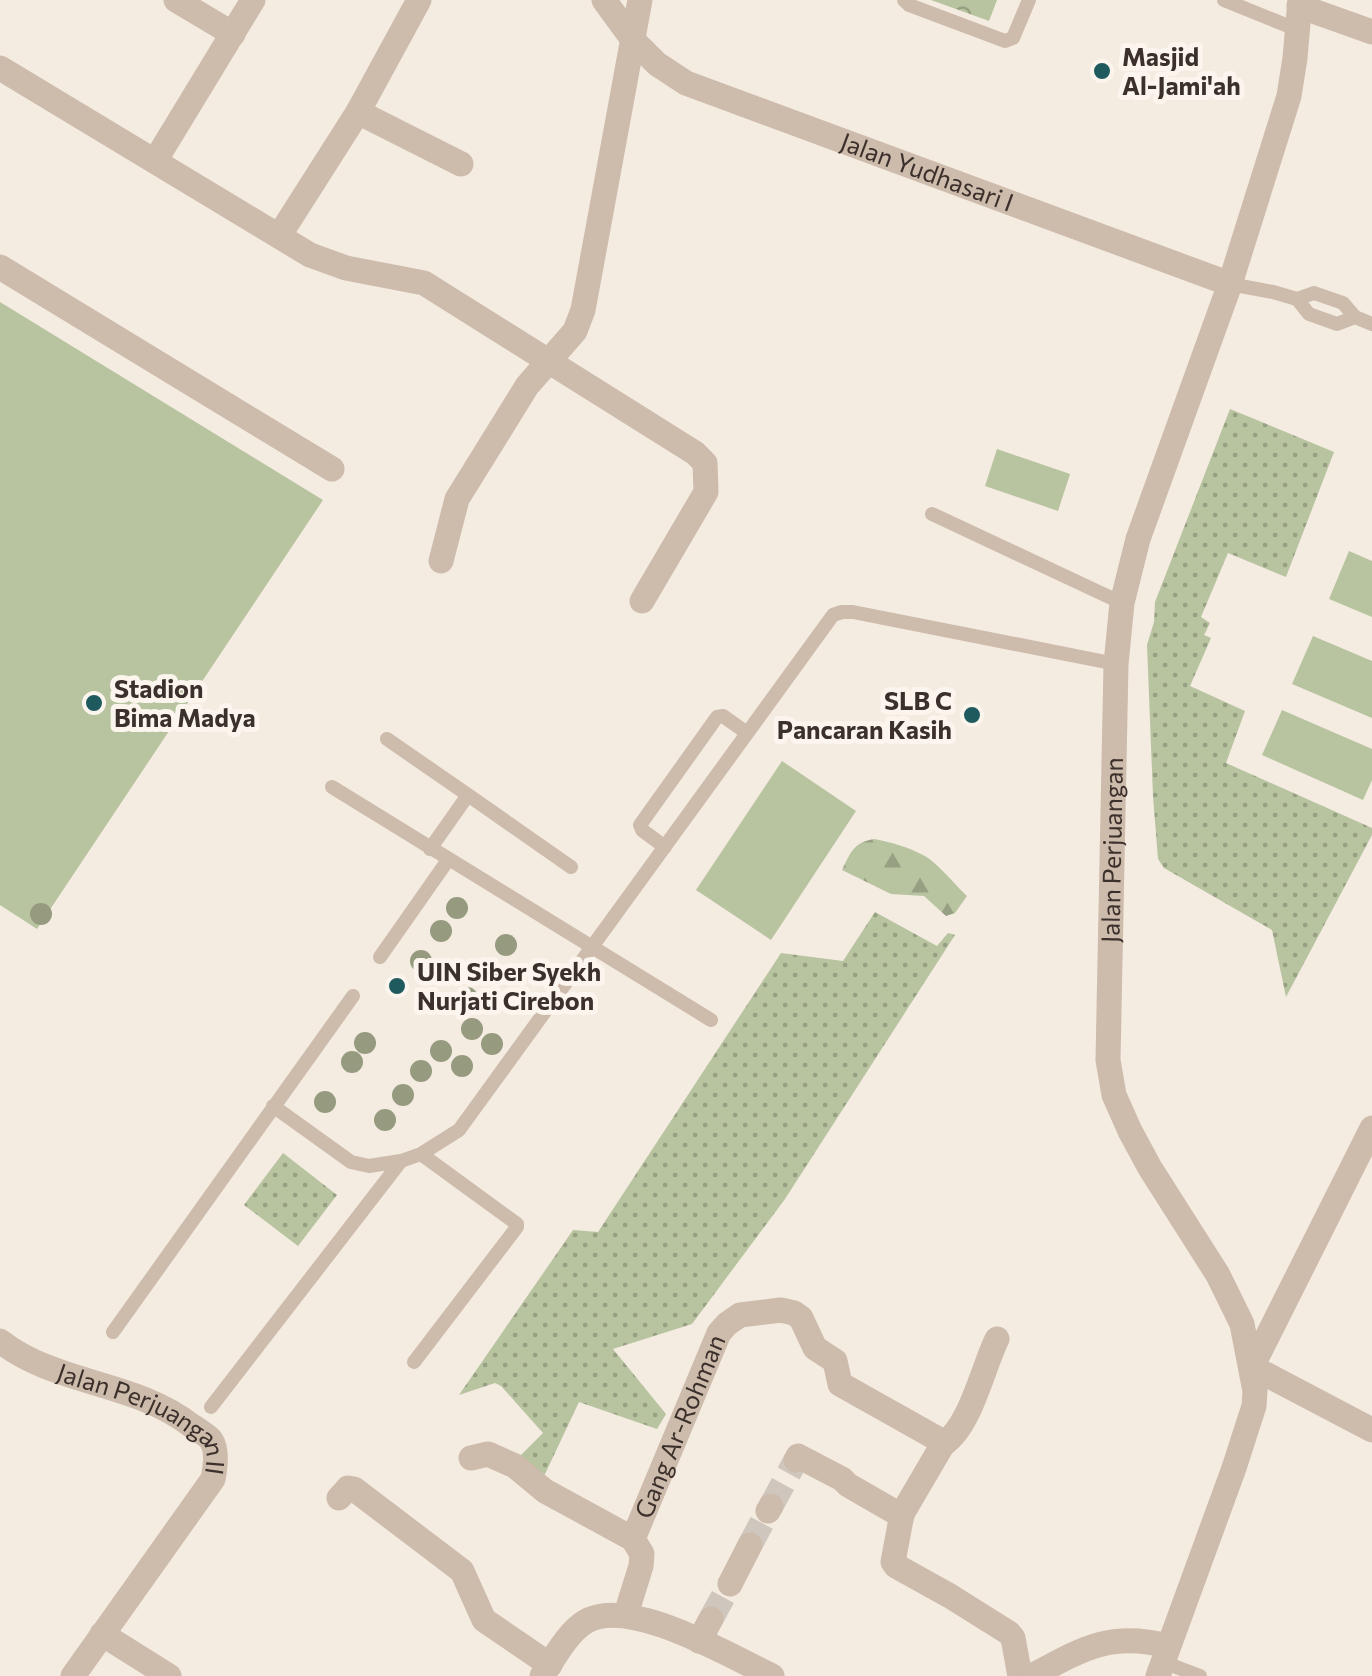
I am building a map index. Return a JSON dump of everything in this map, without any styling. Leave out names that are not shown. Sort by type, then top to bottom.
[{"type":"street","points":[[176,0],[232,34]]},
{"type":"street","points":[[155,161],[253,0]]},
{"type":"street","points":[[278,236],[358,112],[419,0]]},
{"type":"street","name":"Jalan Yudhasari I","points":[[604,0],[634,41],[657,64],[686,83],[1230,284]]},
{"type":"street","points":[[441,561],[457,499],[527,386],[575,331],[583,310],[640,0]]},
{"type":"street","points":[[1299,12],[1372,32]]},
{"type":"street","name":"Jalan Perjuangan","points":[[1163,1661],[1245,1436],[1255,1397],[1242,1324],[1218,1276],[1150,1168],[1114,1095],[1107,1021],[1116,664],[1122,604],[1138,540],[1230,284],[1288,96],[1299,12]]},
{"type":"street","points":[[0,68],[310,255],[346,268],[434,289],[695,453],[705,462],[706,492],[642,601]]},
{"type":"street","points":[[358,112],[461,164]]},
{"type":"street","points":[[0,267],[332,469]]},
{"type":"street","points":[[1372,1128],[1252,1367],[1372,1430]]},
{"type":"street","name":"Gang Ar-Rohman","points":[[634,1539],[719,1334],[740,1315],[794,1312],[801,1318],[815,1348],[835,1361],[840,1384],[945,1443]]},
{"type":"street","points":[[997,1339],[964,1417],[902,1516],[894,1562],[1009,1633],[1020,1676]]},
{"type":"street","name":"Jalan Perjuangan II","points":[[0,1341],[13,1351],[59,1370],[172,1410],[213,1444],[213,1479],[72,1676]]},
{"type":"street","name":"Gang Ar-Rohman","points":[[471,1458],[488,1454],[516,1466],[546,1491],[634,1539],[642,1554],[641,1566],[626,1614]]},
{"type":"street","points":[[796,1460],[798,1456],[842,1479],[902,1516]]},
{"type":"street","points":[[339,1498],[348,1488],[354,1489],[462,1571],[484,1620],[546,1670],[575,1630],[586,1622],[598,1616],[626,1614],[705,1630],[772,1676]]},
{"type":"street","points":[[730,1584],[750,1545]]},
{"type":"street","points":[[102,1634],[170,1676]]},
{"type":"street","points":[[1032,1676],[1104,1642],[1145,1640],[1163,1661]]},
{"type":"lane","points":[[904,0],[909,6],[1005,41],[1014,38],[1029,0]]},
{"type":"lane","points":[[1224,0],[1299,12]]},
{"type":"lane","points":[[1230,284],[1297,299],[1314,293],[1343,303],[1355,318],[1372,324]]},
{"type":"lane","points":[[1297,299],[1309,314],[1337,324],[1355,318]]},
{"type":"lane","points":[[932,514],[1122,604]]},
{"type":"lane","points":[[273,1106],[351,1162],[369,1166],[420,1154],[459,1130],[833,615],[853,612],[1116,664]]},
{"type":"lane","points":[[664,847],[640,825],[717,717],[723,716],[746,733]]},
{"type":"lane","points":[[387,739],[571,867]]},
{"type":"lane","points":[[332,787],[712,1020]]},
{"type":"lane","points":[[430,849],[468,795]]},
{"type":"lane","points":[[380,957],[448,860]]},
{"type":"lane","points":[[113,1332],[353,996]]},
{"type":"lane","points":[[414,1362],[517,1227],[420,1154]]},
{"type":"lane","points":[[211,1408],[400,1161]]},
{"type":"lane","points":[[1163,1661],[1200,1676]]},
{"type":"green space","points":[[931,0],[997,0],[989,21]]},
{"type":"green space","name":"Stadion Bima Madya","points":[[0,302],[323,500],[37,929],[0,905]]},
{"type":"green space","points":[[1230,409],[1334,452],[1286,577],[1228,553],[1201,617],[1210,623],[1204,635],[1211,638],[1190,686],[1245,711],[1226,763],[1372,828],[1372,835],[1286,997],[1272,930],[1164,868],[1158,859],[1147,645],[1155,602]]},
{"type":"green space","points":[[997,449],[1070,474],[1058,511],[985,486]]},
{"type":"green space","points":[[1349,551],[1372,561],[1372,617],[1329,599]]},
{"type":"green space","points":[[1313,636],[1372,661],[1372,718],[1292,684]]},
{"type":"green space","points":[[1282,710],[1372,749],[1372,780],[1363,800],[1262,755]]},
{"type":"green space","points":[[782,761],[856,811],[771,940],[696,890]]},
{"type":"green space","points":[[874,839],[911,850],[934,863],[967,896],[955,913],[946,916],[924,896],[891,894],[842,870],[857,846]]},
{"type":"green space","points":[[875,912],[937,946],[948,933],[955,935],[785,1199],[692,1324],[613,1349],[666,1414],[657,1429],[579,1402],[545,1474],[539,1475],[519,1457],[543,1433],[501,1386],[495,1383],[459,1395],[573,1230],[598,1232],[781,953],[843,961]]},
{"type":"green space","points":[[283,1153],[337,1195],[298,1246],[244,1205]]},
{"type":"tunnel","points":[[771,1506],[796,1460]]},
{"type":"tunnel","points":[[750,1545],[768,1511]]},
{"type":"tunnel","points":[[711,1619],[730,1584]]},
{"type":"place","name":"Masjid Al-Jami'ah","points":[[1102,71]]},
{"type":"place","name":"Stadion Bima Madya","points":[[94,703]]},
{"type":"place","name":"SLB C Pancaran Kasih","points":[[972,715]]},
{"type":"place","name":"UIN Siber Syekh Nurjati Cirebon","points":[[397,986]]}]
